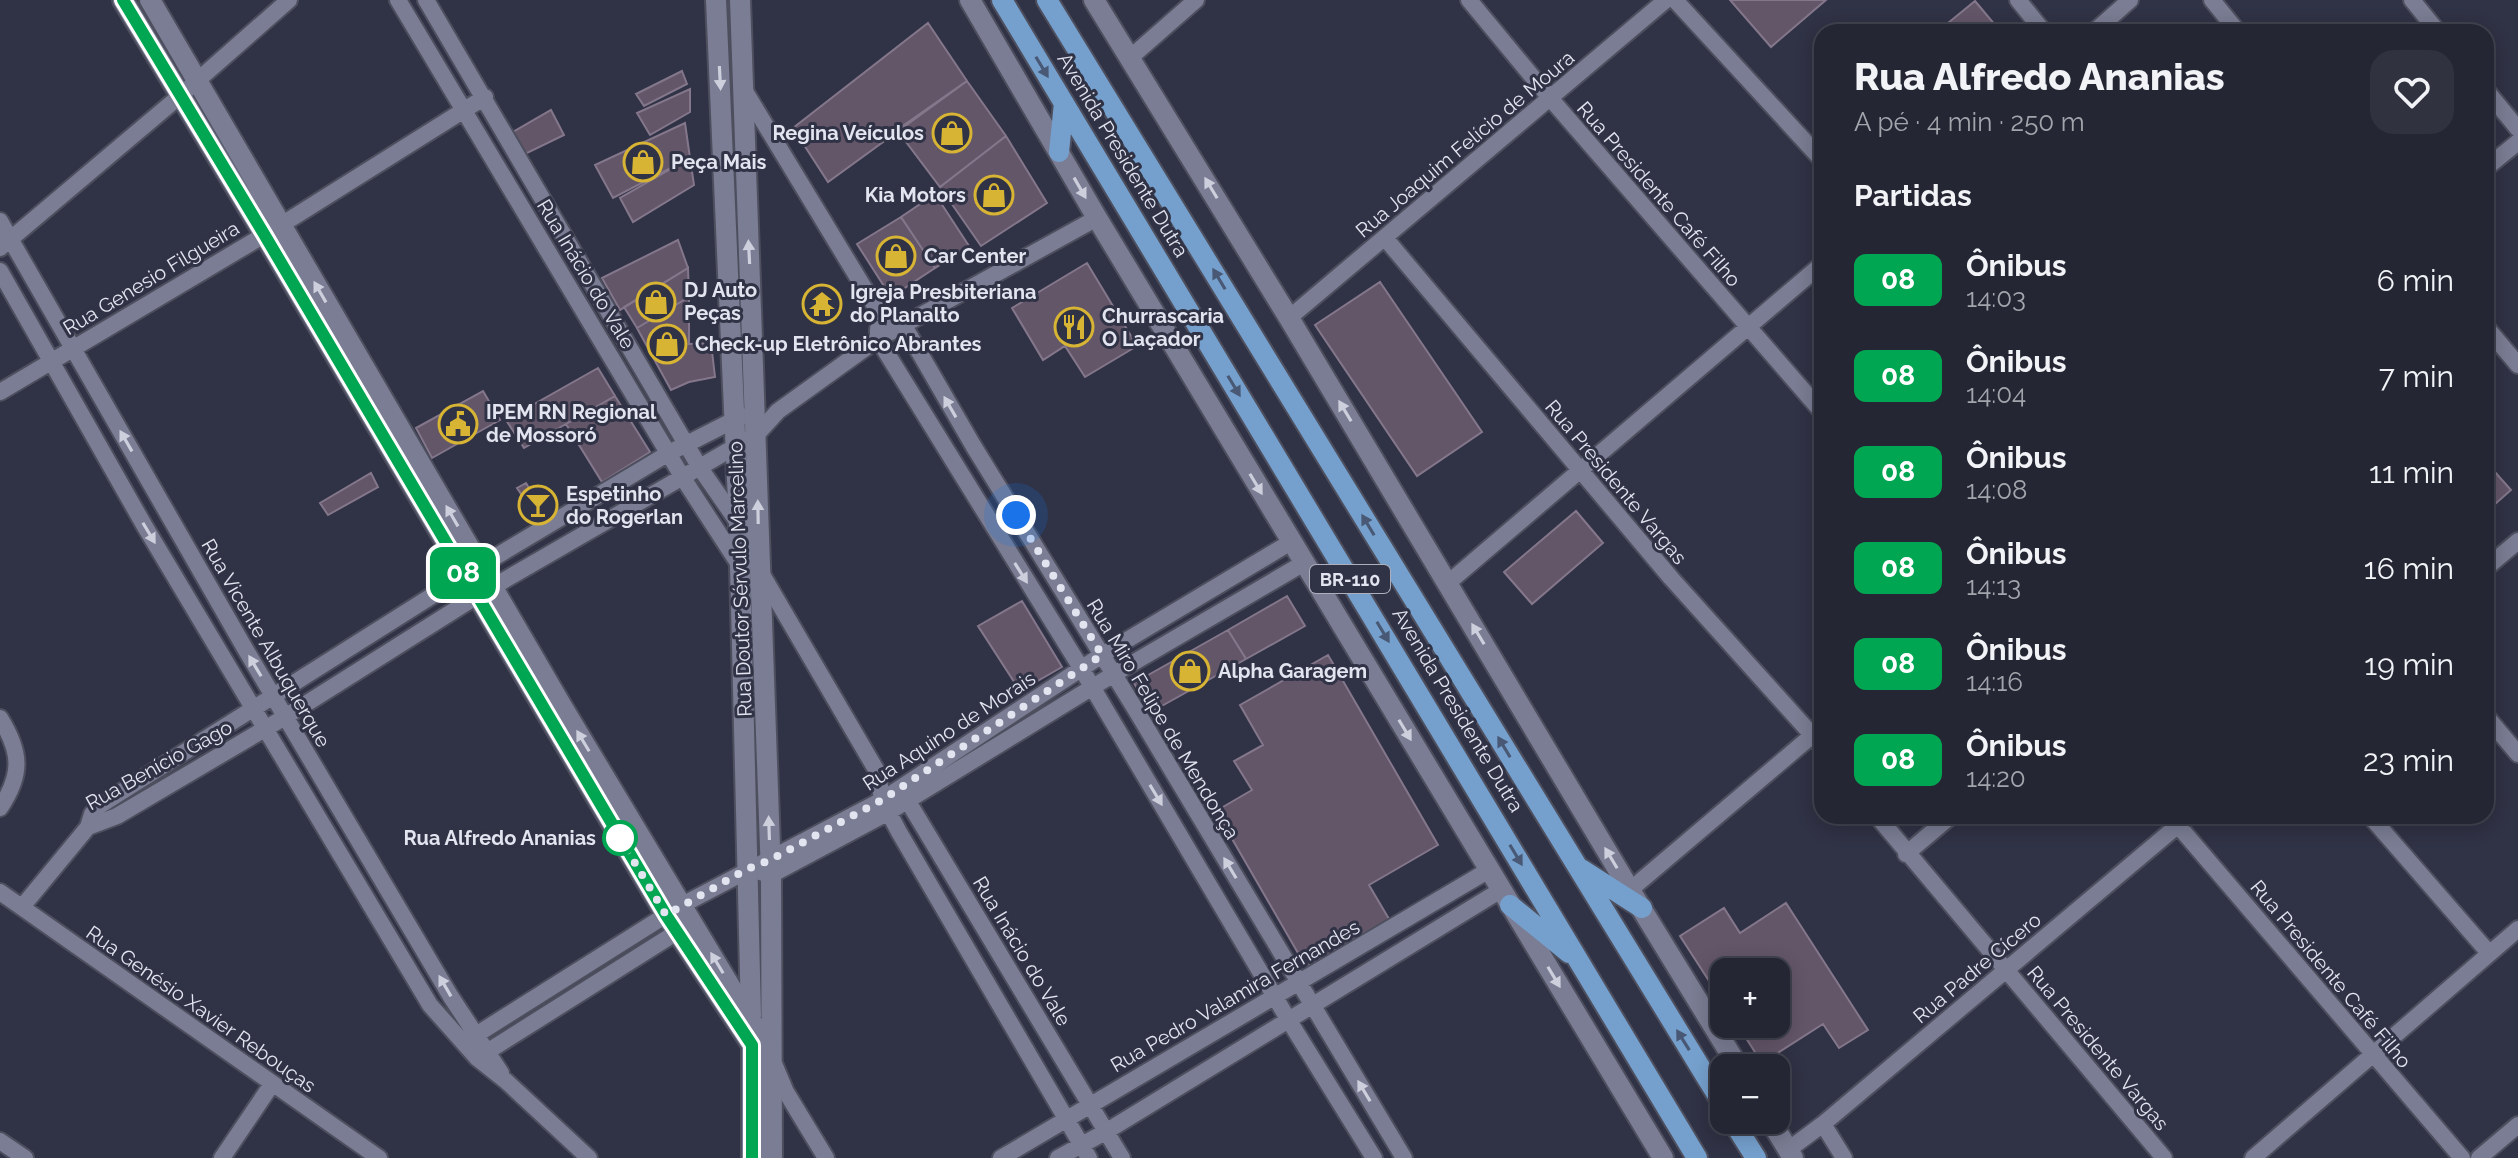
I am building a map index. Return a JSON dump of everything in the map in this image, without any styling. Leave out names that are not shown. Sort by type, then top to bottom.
[{"type":"main road","points":[[123,0],[181,95],[273,230]]},
{"type":"main road","points":[[150,0],[197,81],[273,230],[675,917],[779,1086]]},
{"type":"main road","name":"Rua Doutor Sérvulo Marcelino","points":[[716,0],[739,524],[750,568],[771,868],[771,1055],[779,1086],[772,1158]]},
{"type":"main road","name":"Rua Doutor Sérvulo Marcelino","points":[[740,0],[757,434],[750,568],[747,869],[752,1158]]},
{"type":"main road","points":[[970,0],[1097,218],[1663,1158]]},
{"type":"main road","name":"Avenida Presidente Dutra","points":[[1002,0],[1697,1158]]},
{"type":"main road","name":"Avenida Presidente Dutra","points":[[1047,0],[1710,1083]]},
{"type":"main road","points":[[1094,0],[1289,318],[1731,1054]]},
{"type":"main road","points":[[1059,152],[1064,103]]},
{"type":"main road","points":[[1576,866],[1642,908]]},
{"type":"main road","points":[[1506,897],[1581,963]]},
{"type":"main road","points":[[675,917],[751,1019],[771,1055]]},
{"type":"main road","points":[[1741,1134],[1756,1158]]},
{"type":"main road","points":[[1779,1134],[1791,1154]]},
{"type":"street","points":[[5,243],[289,0]]},
{"type":"street","name":"Rua Inácio do Vale","points":[[398,0],[683,478],[750,568],[878,773],[904,794],[1122,1158]]},
{"type":"street","name":"Rua Inácio do Vale","points":[[426,0],[700,468],[739,524]]},
{"type":"street","points":[[1131,57],[1196,0]]},
{"type":"street","name":"Rua Presidente Café Filho","points":[[1469,0],[1814,403]]},
{"type":"street","name":"Rua Joaquim Felício de Moura","points":[[1289,318],[1666,0]]},
{"type":"street","points":[[1675,0],[1814,151]]},
{"type":"street","points":[[2018,0],[2038,24]]},
{"type":"street","points":[[2103,24],[2130,0]]},
{"type":"street","points":[[2212,0],[2232,24]]},
{"type":"street","points":[[2412,0],[2432,24]]},
{"type":"street","points":[[742,87],[878,311],[903,324]]},
{"type":"street","name":"Rua Genesio Filgueira","points":[[0,392],[273,230],[485,97]]},
{"type":"street","points":[[2494,100],[2518,129]]},
{"type":"street","points":[[2494,162],[2518,142]]},
{"type":"street","name":"Rua Benício Gago","points":[[88,827],[117,816],[175,782],[485,592],[757,434],[778,411],[878,339],[1097,218]]},
{"type":"street","name":"Rua Vicente Albuquerque","points":[[0,221],[5,243],[73,348],[272,695],[406,919],[470,1039]]},
{"type":"street","name":"Rua Presidente Vargas","points":[[1385,238],[1671,578],[1814,731]]},
{"type":"street","name":"Rua Vicente Albuquerque","points":[[0,271],[252,708],[430,1005],[470,1039],[506,1081],[589,1158]]},
{"type":"street","points":[[1448,583],[1814,271]]},
{"type":"street","points":[[878,311],[878,339],[1081,668],[1288,1019],[1374,1158]]},
{"type":"street","name":"Rua Miro Felipe de Mendonça","points":[[903,324],[974,447],[1404,1158]]},
{"type":"street","points":[[2494,336],[2518,365]]},
{"type":"street","points":[[756,409],[778,411]]},
{"type":"street","name":"Rua Benício Gago","points":[[88,827],[92,814],[99,806],[272,695],[669,453],[756,409]]},
{"type":"street","points":[[950,460],[974,447]]},
{"type":"street","points":[[2494,561],[2518,541]]},
{"type":"street","name":"Rua Aquino de Morais","points":[[904,794],[993,724],[1291,542]]},
{"type":"street","name":"Rua Aquino de Morais","points":[[771,868],[1005,740],[1304,563]]},
{"type":"street","points":[[0,718],[18,756],[12,788],[0,808]]},
{"type":"street","points":[[993,724],[1005,740]]},
{"type":"street","points":[[2494,724],[2515,744]]},
{"type":"street","points":[[1630,890],[1814,740]]},
{"type":"street","points":[[164,764],[175,782]]},
{"type":"street","name":"Rua Inácio do Vale","points":[[878,773],[885,806],[1085,1152]]},
{"type":"street","name":"Rua Presidente Vargas","points":[[1883,824],[2164,1158]]},
{"type":"street","points":[[1906,854],[1942,824]]},
{"type":"street","name":"Rua Padre Cícero","points":[[1791,1154],[2173,824]]},
{"type":"street","name":"Rua Presidente Café Filho","points":[[2183,824],[2462,1158]]},
{"type":"street","points":[[2377,824],[2489,953]]},
{"type":"street","points":[[22,907],[88,827]]},
{"type":"street","points":[[483,1054],[747,869],[771,868]]},
{"type":"street","name":"Rua Pedro Valamira Fernandes","points":[[1001,1158],[1489,870]]},
{"type":"street","name":"Rua Genésio Xavier Rebouças","points":[[0,892],[379,1158]]},
{"type":"street","points":[[1058,1158],[1085,1152],[1107,1131],[1312,1004],[1506,897]]},
{"type":"street","points":[[470,1039],[675,917]]},
{"type":"street","points":[[385,930],[406,919]]},
{"type":"street","points":[[2253,1158],[2518,929]]},
{"type":"street","points":[[1169,1057],[1184,1083]]},
{"type":"street","points":[[222,1158],[272,1084]]},
{"type":"street","points":[[779,1086],[826,1158]]},
{"type":"street","points":[[1823,1124],[1844,1158]]},
{"type":"street","points":[[2479,1158],[2518,1125]]},
{"type":"street","points":[[0,1141],[25,1158]]},
{"type":"building","points":[[1730,0],[1826,0],[1771,47]]},
{"type":"building","points":[[1975,1],[1994,24],[1947,24]]},
{"type":"building","points":[[928,23],[967,81],[828,182],[793,128]]},
{"type":"building","points":[[682,71],[687,84],[644,106],[636,94]]},
{"type":"building","name":"Regina Veículos","points":[[967,81],[1006,136],[940,187],[897,130]]},
{"type":"building","points":[[690,89],[690,112],[650,135],[637,113]]},
{"type":"building","points":[[551,110],[564,135],[525,154],[513,132]]},
{"type":"building","name":"Peça Mais","points":[[685,123],[690,158],[613,198],[595,165]]},
{"type":"building","name":"Kia Motors","points":[[1006,136],[1047,203],[981,246],[940,187]]},
{"type":"building","points":[[690,158],[694,185],[633,222],[620,198]]},
{"type":"building","points":[[935,194],[969,246],[935,268],[901,217]]},
{"type":"building","name":"Car Center","points":[[901,217],[935,268],[891,297],[857,244]]},
{"type":"building","points":[[678,240],[688,268],[620,310],[602,278]]},
{"type":"building","name":"Churrascaria O Laçador","points":[[1087,263],[1137,346],[1085,377],[1065,346],[1043,360],[1012,308]]},
{"type":"building","name":"DJ Auto Peças","points":[[688,268],[689,297],[637,328],[624,307]]},
{"type":"building","points":[[1380,282],[1482,432],[1417,476],[1315,325]]},
{"type":"building","name":"Check-up Eletrônico Abrantes","points":[[689,297],[689,344],[711,343],[715,377],[689,382],[671,390],[637,328]]},
{"type":"building","points":[[598,368],[615,396],[524,448],[506,420]]},
{"type":"building","name":"IPEM RN Regional de Mossoró","points":[[483,391],[500,420],[432,458],[416,428]]},
{"type":"building","points":[[615,396],[650,452],[602,482],[566,424]]},
{"type":"building","points":[[2494,471],[2511,490],[2494,505]]},
{"type":"building","points":[[371,473],[378,487],[328,515],[320,503]]},
{"type":"building","name":"Espetinho do Rogerlan","points":[[526,483],[535,498],[541,495],[552,512],[539,520],[517,488]]},
{"type":"building","points":[[1576,511],[1603,543],[1532,604],[1504,572]]},
{"type":"building","points":[[1287,596],[1305,626],[1246,659],[1228,630]]},
{"type":"building","points":[[1022,601],[1062,667],[1020,691],[978,626]]},
{"type":"building","name":"Alpha Garagem","points":[[1228,630],[1246,659],[1151,712],[1134,683]]},
{"type":"building","points":[[1328,655],[1438,845],[1369,885],[1389,919],[1306,967],[1216,811],[1252,790],[1234,761],[1263,745],[1240,705]]},
{"type":"building","points":[[1786,903],[1868,1030],[1839,1048],[1823,1024],[1776,1054],[1756,1054],[1746,1038],[1790,1038],[1790,958],[1710,958],[1710,982],[1680,936],[1724,908],[1740,933]]},
{"type":"bus line","name":"08","points":[[123,0],[666,915],[752,1045],[752,1158]]},
{"type":"place","name":"Regina Veículos","points":[[952,133]]},
{"type":"place","name":"Peça Mais","points":[[643,162]]},
{"type":"place","name":"Kia Motors","points":[[994,195]]},
{"type":"place","name":"Car Center","points":[[896,256]]},
{"type":"place","name":"DJ Auto Peças","points":[[656,302]]},
{"type":"place","name":"Igreja Presbiteriana do Planalto","points":[[822,304]]},
{"type":"place","name":"Churrascaria O Laçador","points":[[1074,327]]},
{"type":"place","name":"Check-up Eletrônico Abrantes","points":[[667,344]]},
{"type":"place","name":"IPEM RN Regional de Mossoró","points":[[458,424]]},
{"type":"place","name":"Espetinho do Rogerlan","points":[[538,505]]},
{"type":"place","name":"Alpha Garagem","points":[[1190,671]]},
{"type":"place","name":"Rua Alfredo Ananias","points":[[620,838]]},
{"type":"route","points":[[620,838],[666,915],[747,869],[770,860],[882,800],[1102,655],[1016,515]]}]
